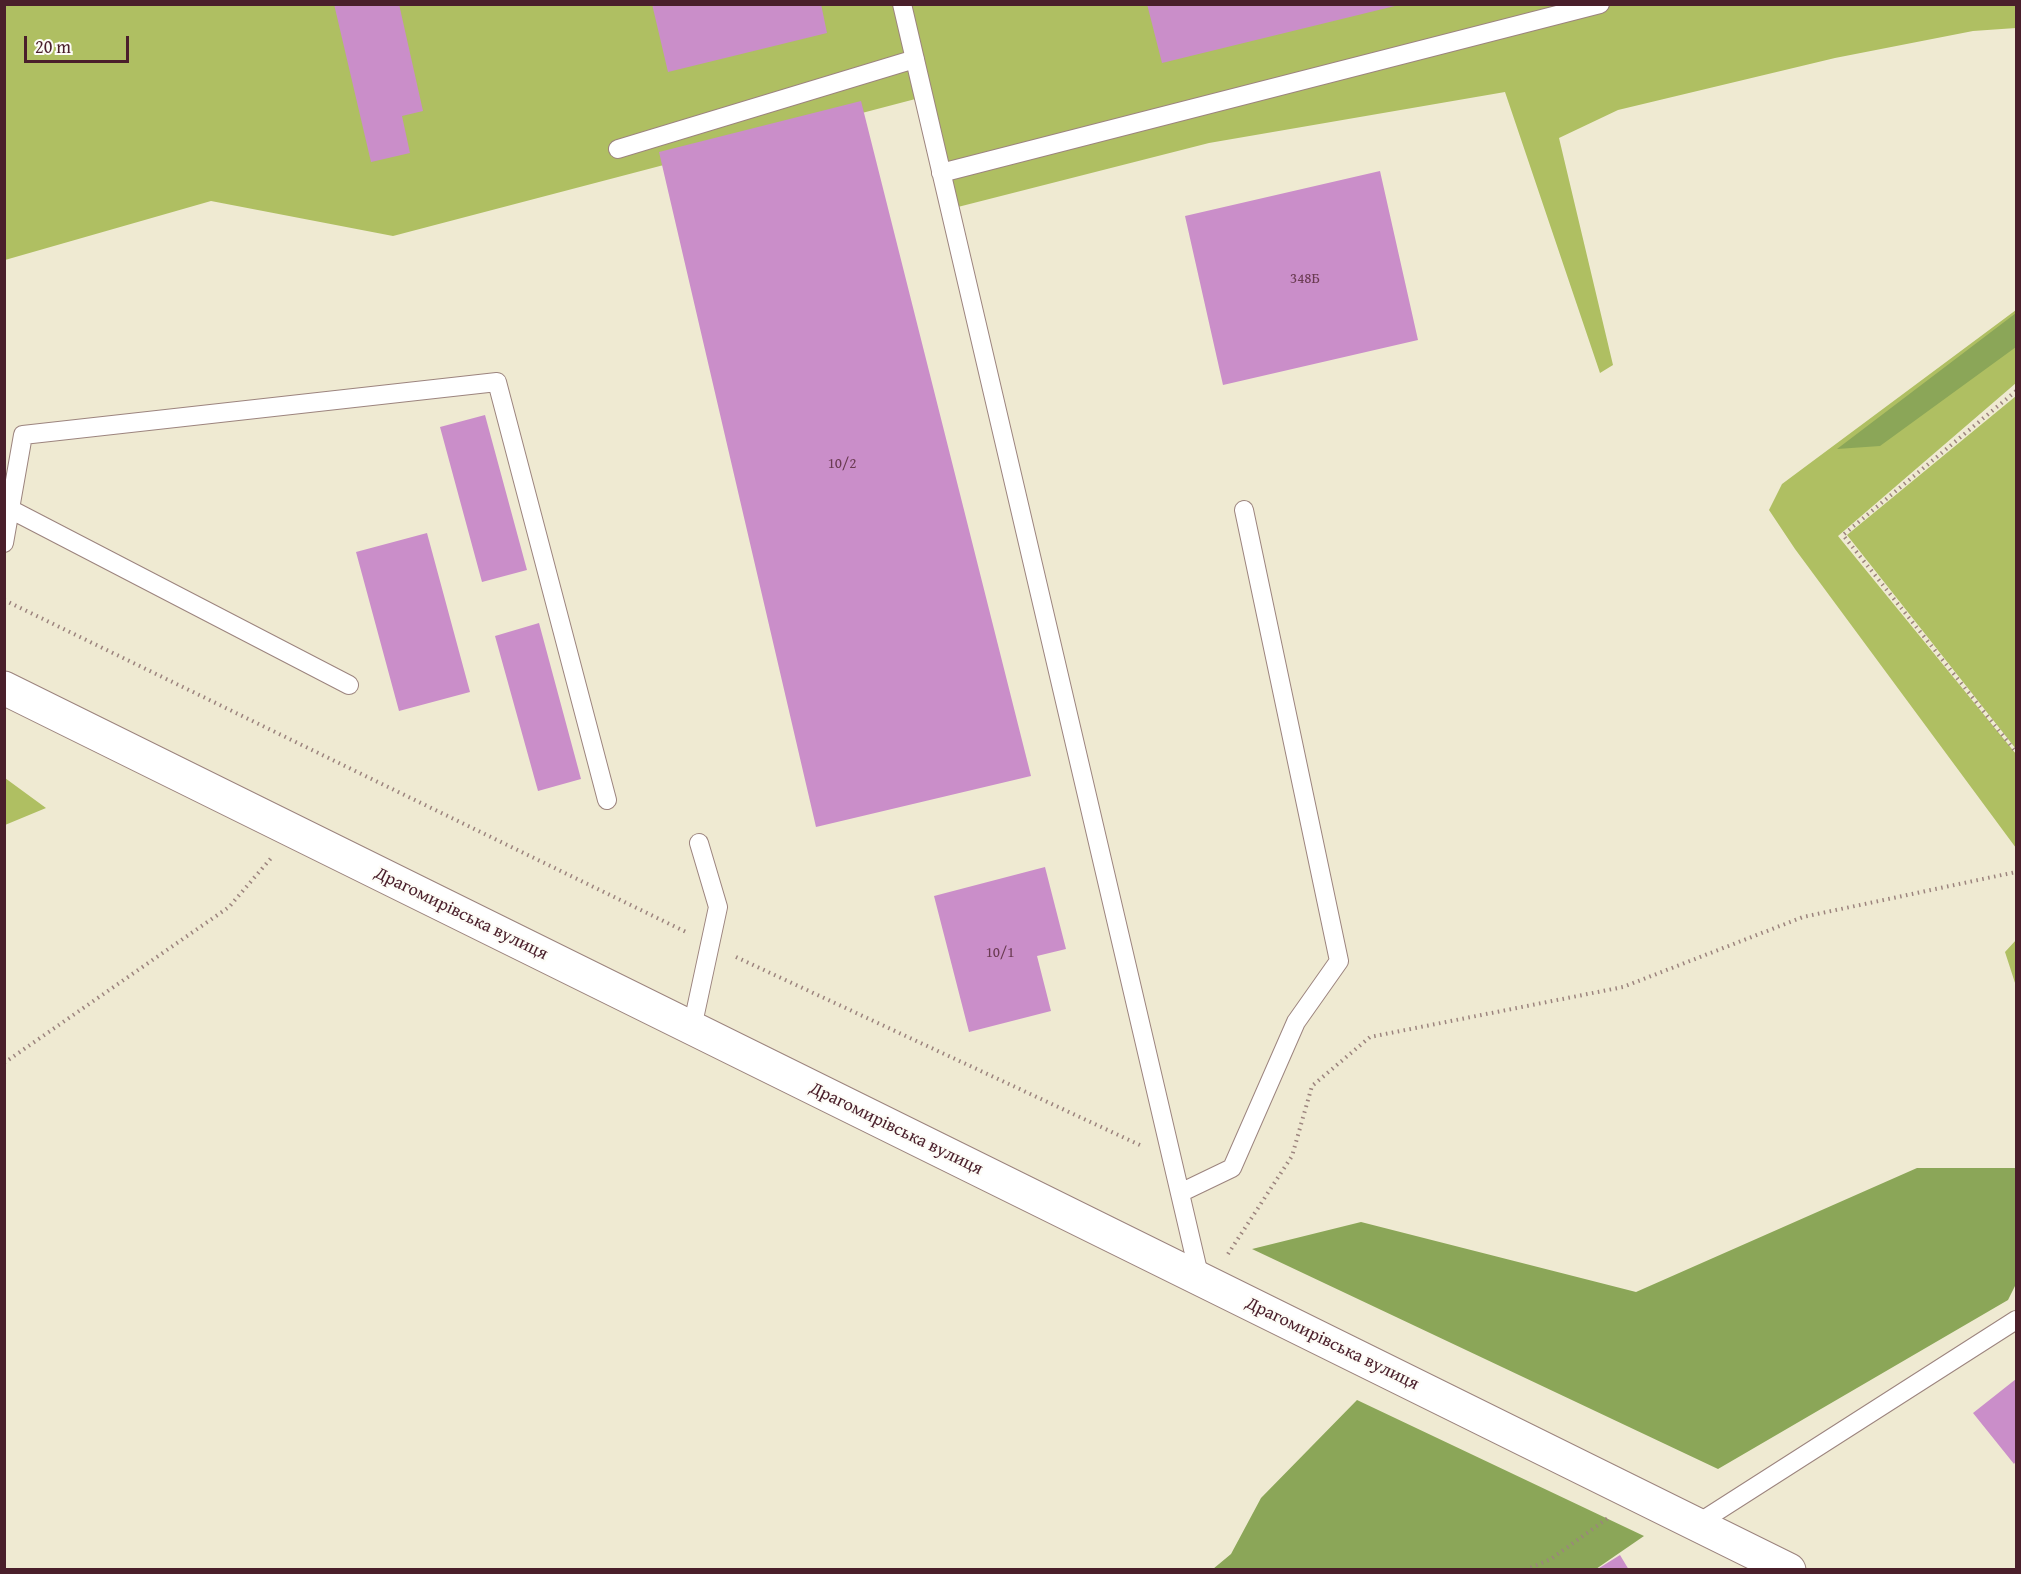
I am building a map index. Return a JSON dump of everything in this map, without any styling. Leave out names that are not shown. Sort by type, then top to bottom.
[{"type":"street","name":"Драгомирівська вулиця","points":[[4,688],[1789,1569]]},
{"type":"lane","points":[[902,4],[1200,1279]]},
{"type":"lane","points":[[942,173],[1600,4]]},
{"type":"lane","points":[[618,149],[915,59]]},
{"type":"lane","points":[[4,543],[7,508],[23,435],[498,382],[607,800]]},
{"type":"lane","points":[[7,508],[349,685]]},
{"type":"lane","points":[[1180,1193],[1232,1168],[1296,1022],[1339,961],[1244,510]]},
{"type":"lane","points":[[692,1028],[718,907],[699,843]]},
{"type":"lane","points":[[1697,1524],[2016,1320]]},
{"type":"path","points":[[2016,390],[1843,535],[2016,752]]},
{"type":"path","points":[[4,600],[710,944],[1173,1160]]},
{"type":"path","points":[[4,1063],[229,907],[295,832]]},
{"type":"path","points":[[1200,1279],[1233,1250],[1292,1156],[1312,1086],[1370,1037],[1623,987],[1803,916],[2016,872]]},
{"type":"path","points":[[1525,1569],[1551,1559],[1609,1518],[1614,1483]]},
{"type":"green space","points":[[5,5],[2016,5],[2016,28],[1973,31],[1835,58],[1618,110],[1559,138],[1613,365],[1600,373],[1505,92],[1209,143],[950,209],[923,97],[393,236],[211,201],[5,260]]},
{"type":"green space","points":[[2016,310],[2016,383],[1838,536],[2016,754],[2016,848],[1795,549],[1769,510],[1782,484]]},
{"type":"green space","points":[[2016,313],[2016,347],[1880,446],[1837,449]]},
{"type":"green space","points":[[2016,396],[2016,749],[1847,535]]},
{"type":"green space","points":[[5,778],[46,808],[5,825]]},
{"type":"green space","points":[[2016,940],[2016,986],[2005,952]]},
{"type":"green space","points":[[1917,1168],[2016,1168],[2016,1284],[2008,1300],[1718,1469],[1252,1249],[1361,1222],[1636,1292]]},
{"type":"green space","points":[[1357,1400],[1644,1536],[1596,1569],[1213,1569],[1231,1554],[1261,1498]]},
{"type":"building","points":[[334,4],[399,4],[423,111],[402,116],[410,153],[371,162]]},
{"type":"building","points":[[652,4],[821,4],[827,33],[668,72]]},
{"type":"building","points":[[1147,4],[1399,4],[1399,5],[1162,63]]},
{"type":"building","points":[[861,101],[1031,776],[816,827],[659,152]]},
{"type":"building","points":[[1380,171],[1418,340],[1223,385],[1185,216]]},
{"type":"building","points":[[485,415],[527,570],[482,582],[440,427]]},
{"type":"building","points":[[427,533],[470,692],[399,711],[356,552]]},
{"type":"building","points":[[539,623],[581,779],[538,791],[495,636]]},
{"type":"building","points":[[1045,867],[1066,949],[1037,956],[1051,1011],[969,1032],[934,896]]},
{"type":"building","points":[[2016,1379],[2016,1461],[2014,1464],[1973,1413]]},
{"type":"building","points":[[1620,1555],[1629,1570],[1596,1570]]}]
